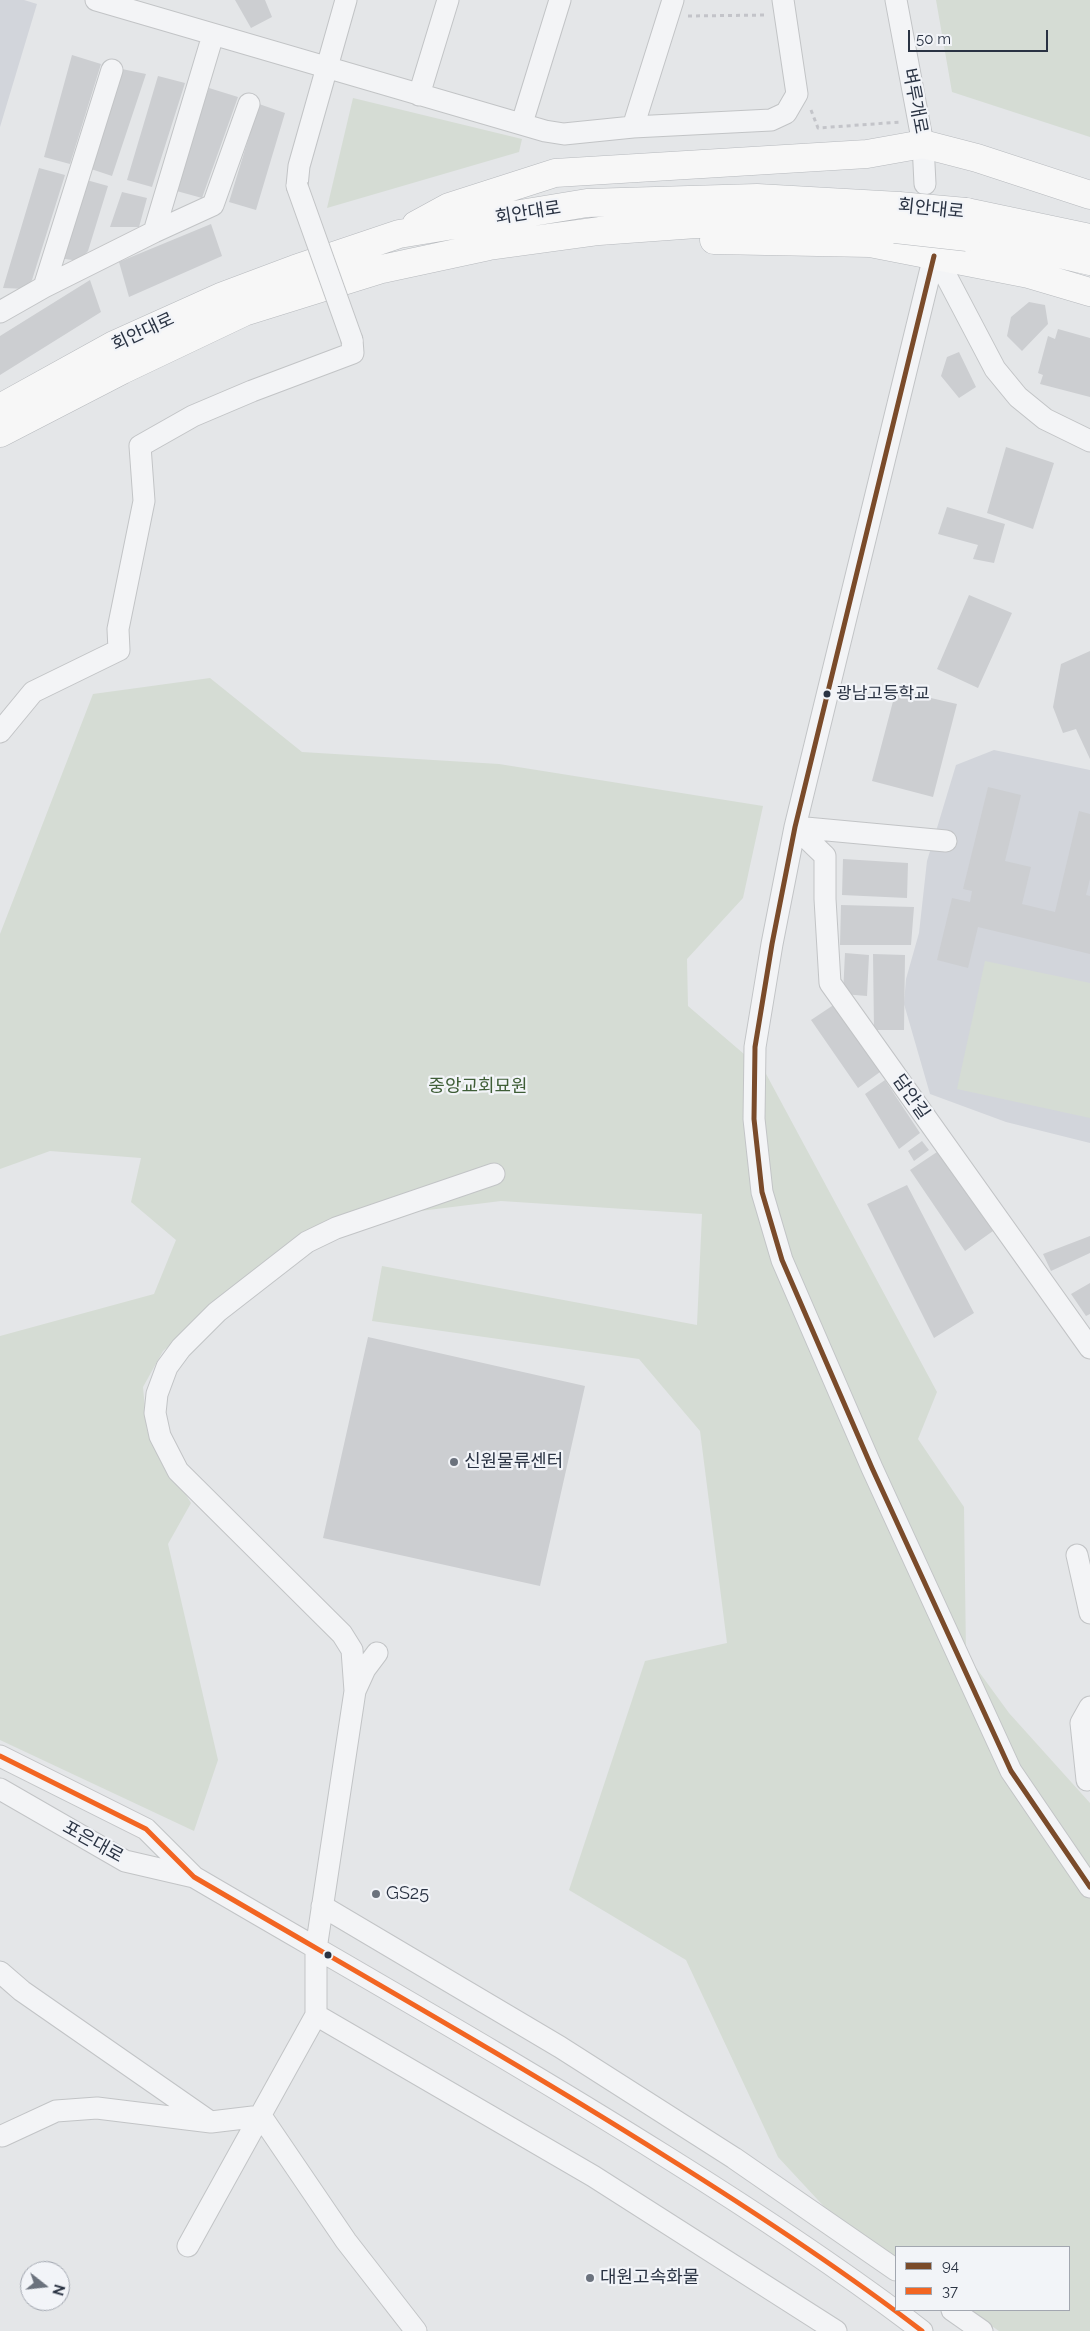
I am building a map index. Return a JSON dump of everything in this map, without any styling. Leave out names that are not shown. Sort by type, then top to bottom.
[{"type":"highway","points":[[399,234],[449,206],[555,173],[867,154],[921,132],[977,158],[1090,195]]},
{"type":"highway","name":"회안대로","points":[[0,408],[114,345],[223,296],[295,269],[399,234],[587,203],[757,198],[897,217]]},
{"type":"highway","points":[[897,217],[967,225]]},
{"type":"highway","name":"회안대로","points":[[0,433],[122,370],[244,312],[382,269],[489,246],[608,230],[710,223],[897,217]]},
{"type":"highway","name":"회안대로","points":[[967,225],[1090,238]]},
{"type":"highway","name":"회안대로","points":[[967,225],[1043,250],[1090,261]]},
{"type":"highway","points":[[382,269],[481,264],[653,239],[870,243],[931,248],[1090,292]]},
{"type":"street","points":[[96,0],[419,95],[564,134],[633,127],[771,120],[786,113],[797,94],[784,7]]},
{"type":"street","points":[[0,732],[33,692],[119,650],[118,629],[144,501],[140,446],[193,416],[252,391],[353,353],[352,340],[297,186],[299,166],[346,0]]},
{"type":"street","points":[[419,95],[448,0]]},
{"type":"street","points":[[522,124],[560,0]]},
{"type":"street","name":"벼루개로","points":[[896,0],[921,132],[925,184]]},
{"type":"street","points":[[633,127],[670,8]]},
{"type":"street","points":[[154,232],[213,35]]},
{"type":"street","points":[[44,287],[112,70]]},
{"type":"street","points":[[0,312],[44,287],[212,205],[249,104]]},
{"type":"street","points":[[931,248],[995,369],[1012,390],[1045,420],[1090,441]]},
{"type":"street","points":[[931,248],[796,826],[772,944],[755,1047],[754,1119],[762,1192],[782,1260],[872,1468],[1011,1771],[1090,1887]]},
{"type":"street","points":[[796,826],[946,841]]},
{"type":"street","name":"담안길","points":[[796,826],[825,856],[825,899],[830,983],[1090,1348]]},
{"type":"street","points":[[188,2246],[316,2015],[316,1949],[355,1691],[352,1650],[342,1634],[178,1471],[160,1436],[155,1413],[157,1394],[167,1367],[181,1348],[218,1312],[307,1242],[336,1228],[494,1174]]},
{"type":"street","points":[[1077,1555],[1090,1613]]},
{"type":"street","points":[[355,1691],[365,1669],[378,1653]]},
{"type":"street","points":[[1088,1780],[1081,1723],[1090,1707]]},
{"type":"street","name":"포은대로","points":[[0,1756],[146,1828],[194,1877],[583,2105],[739,2203],[873,2293],[895,2310]]},
{"type":"street","name":"포은대로","points":[[0,1789],[125,1862],[194,1877]]},
{"type":"street","points":[[322,1906],[576,2058],[742,2164],[895,2269]]},
{"type":"street","points":[[0,1972],[22,1991],[211,2122]]},
{"type":"street","points":[[316,2015],[479,2108],[593,2176],[836,2331]]},
{"type":"street","points":[[2,2136],[56,2112],[97,2108],[211,2122],[261,2116]]},
{"type":"street","points":[[261,2116],[346,2241],[416,2331]]},
{"type":"street","name":"포은대로","points":[[896,2311],[922,2331]]},
{"type":"street","points":[[953,2311],[982,2331]]},
{"type":"path","points":[[670,8],[784,7]]},
{"type":"path","points":[[809,104],[818,128],[921,132]]},
{"type":"shaded area","points":[[0,0],[24,0],[37,4],[0,127]]},
{"type":"shaded area","points":[[994,750],[1090,770],[1090,1143],[1006,1122],[930,1094],[904,1004],[906,979],[919,933],[927,861],[956,765]]},
{"type":"green space","points":[[936,0],[1090,0],[1090,137],[952,92]]},
{"type":"green space","points":[[353,98],[522,139],[519,152],[327,208]]},
{"type":"green space","name":"중앙교회묘원","points":[[210,678],[302,752],[499,764],[763,806],[743,898],[687,959],[688,1006],[765,1072],[937,1392],[918,1439],[964,1507],[966,1654],[1009,1713],[1090,1803],[1090,2331],[999,2331],[969,2311],[1070,2311],[1070,2246],[895,2246],[895,2258],[830,2213],[778,2157],[686,1960],[569,1890],[645,1661],[727,1643],[700,1431],[639,1359],[372,1321],[382,1266],[697,1325],[702,1214],[501,1201],[420,1211],[329,1241],[282,1249],[163,1351],[143,1387],[147,1431],[191,1503],[168,1544],[218,1760],[194,1831],[0,1740],[0,1336],[154,1294],[176,1240],[131,1202],[141,1158],[50,1151],[0,1169],[0,934],[93,694]]},
{"type":"green space","points":[[985,961],[1090,983],[1090,1118],[957,1089]]},
{"type":"building","points":[[235,0],[265,0],[272,17],[251,28]]},
{"type":"building","points":[[72,55],[101,64],[70,164],[44,157]]},
{"type":"building","points":[[122,69],[146,74],[112,176],[88,168]]},
{"type":"building","points":[[158,76],[185,83],[152,187],[127,180]]},
{"type":"building","points":[[209,88],[238,97],[202,198],[173,190]]},
{"type":"building","points":[[259,104],[285,113],[256,210],[229,202]]},
{"type":"building","points":[[39,168],[65,175],[32,280],[27,289],[3,288]]},
{"type":"building","points":[[83,179],[108,186],[88,251],[79,261],[59,258]]},
{"type":"building","points":[[122,192],[147,198],[139,227],[110,227]]},
{"type":"building","points":[[211,224],[222,256],[129,297],[119,262]]},
{"type":"building","points":[[90,280],[101,312],[0,375],[0,336]]},
{"type":"building","points":[[1029,302],[1045,305],[1048,324],[1022,351],[1007,336],[1011,317]]},
{"type":"building","points":[[1058,329],[1090,338],[1090,397],[1040,384],[1043,375],[1038,373],[1048,336],[1055,339]]},
{"type":"building","points":[[959,352],[976,387],[959,398],[941,376],[947,357]]},
{"type":"building","points":[[1006,447],[1054,463],[1033,529],[987,513]]},
{"type":"building","points":[[947,507],[1005,524],[994,563],[973,559],[978,545],[938,534]]},
{"type":"building","points":[[969,595],[1012,613],[978,688],[937,669]]},
{"type":"building","points":[[1090,651],[1090,759],[1076,729],[1063,733],[1053,707],[1061,664]]},
{"type":"building","points":[[896,690],[957,704],[933,797],[872,781]]},
{"type":"building","points":[[988,787],[1021,795],[1005,861],[1031,867],[1022,904],[1055,912],[1079,811],[1090,814],[1090,879],[1086,895],[1090,896],[1090,954],[978,927],[968,968],[937,960],[952,898],[970,902],[972,891],[963,889]]},
{"type":"building","points":[[843,859],[908,863],[907,898],[842,895]]},
{"type":"building","points":[[841,905],[914,907],[911,945],[840,945]]},
{"type":"building","points":[[845,953],[869,955],[867,996],[843,994]]},
{"type":"building","points":[[873,954],[905,955],[904,1030],[874,1030]]},
{"type":"building","points":[[835,1004],[880,1072],[858,1088],[811,1020]]},
{"type":"building","points":[[885,1080],[920,1133],[899,1149],[865,1094]]},
{"type":"building","points":[[922,1141],[929,1150],[914,1161],[908,1151]]},
{"type":"building","points":[[937,1152],[993,1231],[965,1251],[910,1170]]},
{"type":"building","points":[[907,1185],[974,1313],[934,1338],[867,1204]]},
{"type":"building","points":[[1090,1236],[1090,1253],[1051,1271],[1043,1254]]},
{"type":"building","points":[[1090,1283],[1090,1314],[1086,1316],[1071,1294]]},
{"type":"building","name":"신원물류센터","points":[[368,1337],[585,1386],[540,1586],[323,1538]]},
{"type":"transit line","name":"94","points":[[934,256],[795,827],[772,944],[755,1047],[754,1119],[762,1192],[782,1260],[872,1468],[1011,1771],[1090,1887]]},
{"type":"transit line","name":"37","points":[[0,1756],[146,1829],[194,1877],[490,2049],[607,2120],[796,2240],[895,2311]]},
{"type":"transit line","name":"37","points":[[895,2311],[922,2331]]},
{"type":"place","name":"광남고등학교","points":[[827,694]]},
{"type":"place","name":"신원물류센터","points":[[454,1462]]},
{"type":"place","name":"GS25","points":[[376,1894]]},
{"type":"place","name":"대원고속화물","points":[[590,2278]]}]
